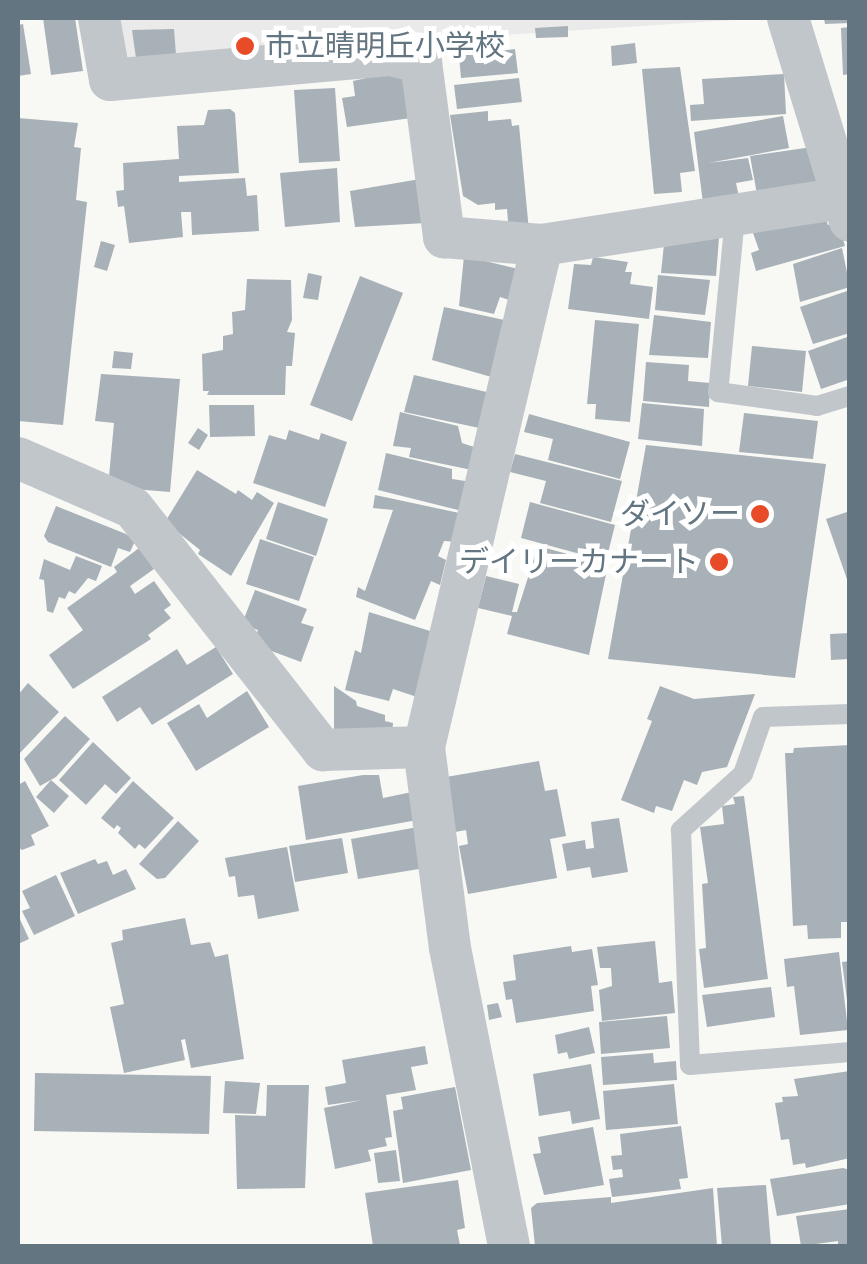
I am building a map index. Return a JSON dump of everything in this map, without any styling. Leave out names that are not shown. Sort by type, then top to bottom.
[{"type":"street","points":[[98,18],[110,80],[390,56],[422,62],[444,237],[542,245],[735,217],[846,210],[788,18]]},
{"type":"street","points":[[509,1246],[450,948],[424,747],[542,245]]},
{"type":"street","points":[[18,458],[133,508],[323,750],[424,747]]},
{"type":"lane","points":[[735,217],[718,392],[817,406],[850,396]]},
{"type":"lane","points":[[850,714],[764,718],[743,774],[681,830],[690,1065],[850,1052]]},
{"type":"shaded area","name":"市立晴明丘小学校","points":[[109,18],[763,18],[460,38],[129,68]]},
{"type":"building","points":[[43,18],[75,18],[83,71],[51,75]]},
{"type":"building","points":[[824,18],[850,18],[850,23],[825,24]]},
{"type":"building","points":[[23,24],[31,74],[18,76],[18,25]]},
{"type":"building","points":[[568,26],[568,37],[536,38],[535,28]]},
{"type":"building","points":[[850,27],[850,74],[843,75],[841,28]]},
{"type":"building","points":[[174,29],[176,55],[136,58],[132,30]]},
{"type":"building","points":[[635,43],[637,63],[612,66],[611,46]]},
{"type":"building","points":[[515,49],[518,73],[461,78],[459,56]]},
{"type":"building","points":[[680,67],[695,171],[680,173],[682,192],[654,194],[642,69]]},
{"type":"building","points":[[393,72],[412,77],[418,117],[347,127],[342,98],[355,96],[353,81]]},
{"type":"building","points":[[784,74],[786,114],[691,121],[690,105],[704,104],[702,79]]},
{"type":"building","points":[[519,78],[522,102],[457,109],[454,85]]},
{"type":"building","points":[[335,88],[340,161],[299,163],[294,90]]},
{"type":"building","points":[[230,109],[235,113],[239,173],[179,176],[179,182],[245,178],[247,196],[257,195],[259,231],[192,235],[191,212],[181,212],[183,237],[129,243],[124,206],[118,207],[116,191],[124,190],[123,163],[179,159],[177,126],[204,125],[208,110]]},
{"type":"building","points":[[488,111],[488,121],[511,119],[512,126],[519,125],[529,231],[509,233],[507,209],[495,210],[495,203],[478,205],[463,196],[450,115]]},
{"type":"building","points":[[783,116],[789,148],[708,163],[748,158],[753,180],[736,183],[739,197],[703,203],[694,132]]},
{"type":"building","points":[[18,118],[78,123],[74,147],[81,148],[76,200],[87,202],[63,425],[18,421]]},
{"type":"building","points":[[812,147],[819,184],[757,194],[750,156]]},
{"type":"building","points":[[337,168],[340,222],[285,227],[280,173]]},
{"type":"building","points":[[420,179],[426,223],[355,227],[350,191]]},
{"type":"building","points":[[823,212],[828,225],[838,222],[845,246],[756,271],[751,253],[759,250],[753,233]]},
{"type":"building","points":[[719,238],[716,276],[661,273],[664,244]]},
{"type":"building","points":[[101,241],[115,245],[107,271],[94,267]]},
{"type":"building","points":[[842,248],[850,287],[800,302],[793,264]]},
{"type":"building","points":[[464,256],[522,270],[515,302],[500,297],[494,314],[459,306]]},
{"type":"building","points":[[593,257],[628,262],[625,272],[632,272],[630,284],[653,287],[649,319],[568,309],[574,264],[591,265]]},
{"type":"building","points":[[308,273],[322,276],[318,300],[303,298]]},
{"type":"building","points":[[658,275],[710,280],[705,315],[655,310]]},
{"type":"building","points":[[360,276],[403,293],[352,421],[310,405]]},
{"type":"building","points":[[247,279],[291,280],[292,320],[287,332],[295,333],[292,366],[286,366],[285,395],[207,395],[209,391],[203,391],[202,354],[223,350],[223,336],[233,334],[232,312],[245,310]]},
{"type":"building","points":[[850,290],[850,333],[813,344],[800,307]]},
{"type":"building","points":[[444,307],[509,321],[495,378],[432,360]]},
{"type":"building","points":[[654,315],[711,322],[708,358],[649,355]]},
{"type":"building","points":[[595,320],[639,324],[630,422],[595,419],[596,404],[587,404]]},
{"type":"building","points":[[850,336],[850,379],[821,389],[808,351]]},
{"type":"building","points":[[752,346],[806,351],[802,392],[748,386]]},
{"type":"building","points":[[114,351],[133,353],[131,369],[112,368]]},
{"type":"building","points":[[646,362],[689,365],[688,381],[710,383],[709,407],[643,401]]},
{"type":"building","points":[[101,374],[180,379],[170,492],[108,487],[114,423],[95,421]]},
{"type":"building","points":[[414,375],[491,393],[484,429],[404,412]]},
{"type":"building","points":[[642,403],[704,409],[702,446],[638,439]]},
{"type":"building","points":[[209,405],[254,405],[255,436],[210,437]]},
{"type":"building","points":[[400,412],[458,426],[462,443],[477,448],[472,470],[409,457],[411,448],[393,446]]},
{"type":"building","points":[[744,413],[818,421],[813,459],[739,452]]},
{"type":"building","points":[[529,414],[630,442],[620,479],[548,460],[553,439],[524,432]]},
{"type":"building","points":[[198,428],[208,435],[199,450],[188,443]]},
{"type":"building","points":[[289,430],[319,440],[321,433],[347,442],[325,507],[253,483],[269,435],[286,440]]},
{"type":"building","name":"デイリーカナート","points":[[646,445],[826,464],[795,678],[608,659]]},
{"type":"building","points":[[386,453],[452,469],[452,479],[472,482],[466,512],[378,490]]},
{"type":"building","points":[[515,454],[622,481],[611,522],[540,503],[546,481],[510,472]]},
{"type":"building","points":[[197,470],[236,494],[238,490],[252,500],[257,492],[274,503],[231,576],[198,554],[200,550],[165,522]]},
{"type":"building","points":[[375,495],[464,514],[460,542],[444,541],[438,556],[446,560],[440,585],[431,581],[415,620],[356,597],[358,587],[365,591],[393,510],[373,508]]},
{"type":"building","points":[[278,502],[328,519],[316,556],[266,539]]},
{"type":"building","points":[[530,502],[615,525],[606,561],[521,538]]},
{"type":"building","points":[[56,506],[126,534],[135,541],[130,552],[118,548],[111,567],[48,542],[44,536]]},
{"type":"building","points":[[850,511],[850,585],[849,585],[826,519]]},
{"type":"building","points":[[260,539],[314,557],[299,601],[246,584]]},
{"type":"building","points":[[538,546],[608,565],[589,655],[507,634],[512,616],[478,608],[486,576],[519,584],[512,612],[517,612]]},
{"type":"building","points":[[139,548],[154,569],[130,586],[135,594],[154,581],[171,605],[164,610],[171,618],[148,635],[151,639],[73,689],[49,655],[83,630],[67,608],[117,572],[114,567]]},
{"type":"building","points":[[76,556],[102,566],[96,581],[88,578],[75,594],[69,591],[65,599],[59,597],[53,613],[47,611],[44,580],[39,579],[44,559],[70,570]]},
{"type":"building","points":[[255,590],[307,609],[301,623],[314,627],[301,662],[253,644],[258,630],[242,624]]},
{"type":"building","points":[[369,612],[430,631],[420,698],[393,689],[389,701],[345,690],[355,650],[361,653]]},
{"type":"building","points":[[850,633],[850,659],[831,660],[830,634]]},
{"type":"building","points":[[216,647],[233,674],[152,725],[140,707],[117,722],[102,697],[177,649],[187,665]]},
{"type":"building","points":[[28,683],[59,712],[18,755],[18,695]]},
{"type":"building","points":[[334,686],[356,701],[357,706],[385,715],[385,721],[393,723],[392,735],[334,732]]},
{"type":"building","points":[[660,686],[694,699],[755,694],[727,767],[702,772],[697,785],[684,780],[672,811],[656,806],[654,813],[621,800],[652,721],[647,719]]},
{"type":"building","points":[[247,691],[269,727],[196,771],[167,723],[199,704],[207,718]]},
{"type":"building","points":[[65,716],[90,739],[56,777],[40,786],[24,759]]},
{"type":"building","points":[[93,742],[131,778],[116,794],[105,784],[86,805],[59,780]]},
{"type":"building","points":[[850,745],[850,922],[841,922],[841,938],[808,939],[807,925],[793,926],[785,753],[793,753],[794,748]]},
{"type":"building","points":[[539,761],[545,791],[557,789],[566,836],[550,839],[557,878],[468,894],[459,846],[468,844],[466,830],[455,832],[446,777]]},
{"type":"building","points":[[379,775],[383,798],[417,791],[423,819],[306,840],[298,786]]},
{"type":"building","points":[[51,780],[69,796],[54,813],[36,797]]},
{"type":"building","points":[[25,781],[49,826],[31,835],[35,845],[22,850],[18,847],[18,785]]},
{"type":"building","points":[[133,781],[174,818],[145,849],[139,844],[135,849],[118,833],[121,828],[117,825],[114,829],[101,818]]},
{"type":"building","points":[[744,796],[768,979],[704,988],[699,949],[706,948],[702,884],[708,883],[700,827],[724,824],[722,806],[735,804],[733,797]]},
{"type":"building","points":[[619,818],[628,872],[592,878],[590,867],[567,871],[562,844],[585,840],[586,849],[594,848],[591,822]]},
{"type":"building","points":[[178,821],[199,841],[165,878],[157,879],[139,864]]},
{"type":"building","points":[[418,827],[425,868],[358,879],[351,839]]},
{"type":"building","points":[[342,838],[348,873],[295,882],[289,846]]},
{"type":"building","points":[[287,847],[299,911],[258,919],[254,895],[238,897],[235,876],[229,877],[225,858]]},
{"type":"building","points":[[95,859],[98,864],[107,861],[113,875],[126,869],[136,889],[78,914],[60,873]]},
{"type":"building","points":[[56,875],[75,916],[34,935],[22,911],[30,908],[22,891]]},
{"type":"building","points":[[18,915],[29,939],[18,944]]},
{"type":"building","points":[[185,918],[191,945],[210,942],[215,957],[228,954],[244,1059],[191,1068],[185,1039],[181,1040],[185,1060],[124,1073],[110,1007],[124,1004],[111,943],[123,940],[122,930]]},
{"type":"building","points":[[655,941],[659,983],[672,981],[675,1013],[602,1021],[599,990],[612,986],[611,968],[600,968],[597,947]]},
{"type":"building","points":[[571,946],[572,952],[592,949],[598,985],[591,986],[594,1011],[516,1023],[512,999],[506,1000],[503,982],[516,980],[513,955]]},
{"type":"building","points":[[839,952],[848,1030],[800,1035],[794,986],[787,987],[784,959]]},
{"type":"building","points":[[850,961],[850,1000],[847,1000],[842,962]]},
{"type":"building","points":[[771,987],[775,1017],[707,1027],[702,995]]},
{"type":"building","points":[[498,1003],[502,1017],[489,1020],[487,1005]]},
{"type":"building","points":[[667,1016],[670,1048],[601,1054],[599,1022]]},
{"type":"building","points":[[589,1027],[595,1053],[569,1059],[567,1052],[558,1054],[555,1035]]},
{"type":"building","points":[[425,1046],[428,1064],[411,1067],[416,1090],[386,1095],[392,1137],[385,1138],[387,1146],[368,1150],[371,1161],[335,1169],[324,1108],[362,1100],[328,1105],[325,1087],[346,1083],[342,1060]]},
{"type":"building","points":[[653,1053],[654,1063],[676,1061],[677,1080],[603,1085],[601,1057]]},
{"type":"building","points":[[591,1064],[600,1119],[572,1124],[570,1111],[539,1116],[533,1074]]},
{"type":"building","points":[[850,1071],[850,1158],[806,1168],[805,1163],[793,1165],[789,1139],[781,1140],[775,1103],[783,1102],[782,1097],[798,1096],[794,1079]]},
{"type":"building","points":[[35,1073],[211,1076],[209,1134],[34,1131]]},
{"type":"building","points":[[225,1081],[260,1083],[256,1114],[223,1113]]},
{"type":"building","points":[[674,1084],[678,1124],[606,1130],[603,1091]]},
{"type":"building","points":[[267,1085],[309,1085],[305,1188],[237,1189],[235,1115],[266,1116]]},
{"type":"building","points":[[455,1087],[471,1170],[403,1183],[393,1111],[403,1109],[401,1097]]},
{"type":"building","points":[[681,1126],[688,1178],[679,1179],[681,1189],[612,1197],[609,1179],[623,1177],[622,1169],[613,1170],[611,1156],[622,1155],[620,1134]]},
{"type":"building","points":[[593,1127],[604,1185],[544,1195],[533,1154],[541,1153],[538,1137]]},
{"type":"building","points":[[396,1150],[400,1181],[378,1183],[374,1153]]},
{"type":"building","points":[[850,1170],[850,1204],[777,1216],[770,1179]]},
{"type":"building","points":[[458,1180],[465,1228],[457,1230],[460,1245],[373,1246],[365,1193]]},
{"type":"building","points":[[766,1185],[771,1246],[722,1246],[717,1188]]},
{"type":"building","points":[[713,1188],[717,1246],[535,1246],[531,1208],[537,1203],[611,1197],[611,1203]]},
{"type":"building","points":[[850,1209],[850,1246],[838,1246],[838,1241],[801,1246],[796,1216]]},
{"type":"place","name":"市立晴明丘小学校","points":[[245,46]]},
{"type":"place","name":"ダイソー","points":[[760,514]]},
{"type":"place","name":"デイリーカナート","points":[[719,562]]}]
